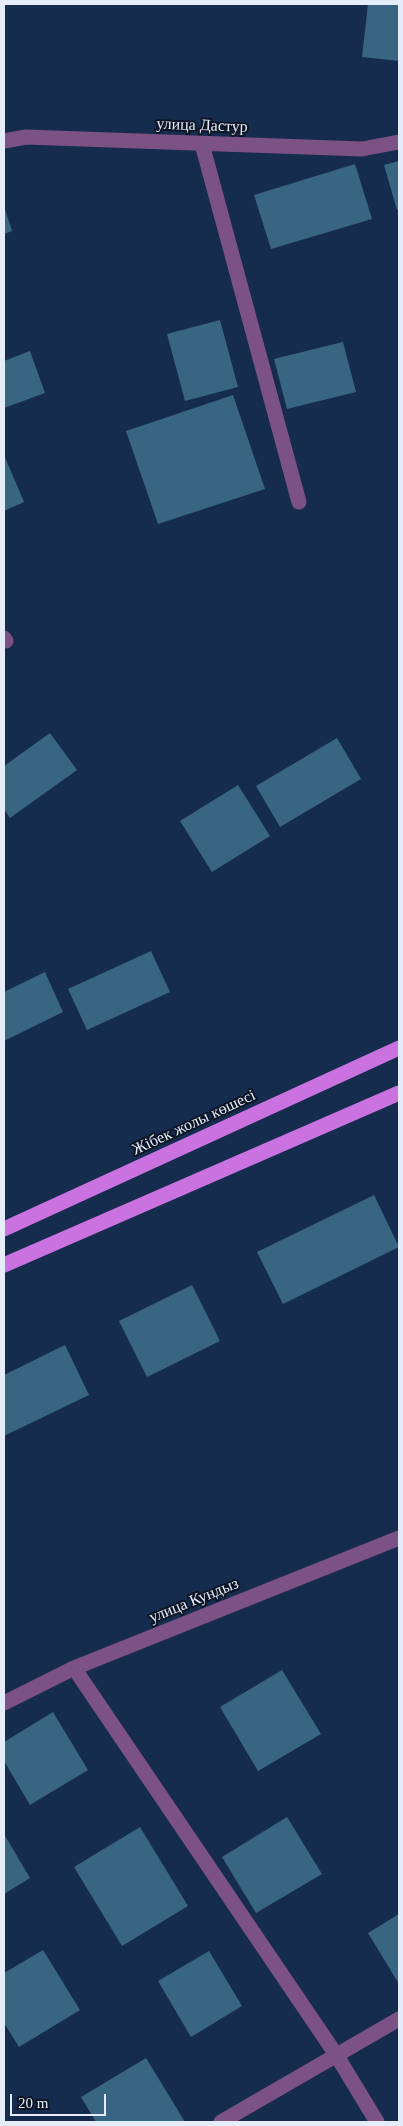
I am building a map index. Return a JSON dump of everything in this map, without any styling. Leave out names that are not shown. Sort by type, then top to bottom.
[{"type":"main road","name":"Жібек жолы көшесі","points":[[4,1229],[399,1048]]},
{"type":"main road","points":[[4,1265],[399,1093]]},
{"type":"street","name":"улица Дастур","points":[[4,141],[26,137],[362,149],[399,142]]},
{"type":"street","points":[[202,144],[299,502]]},
{"type":"street","name":"улица Кундыз","points":[[4,1703],[74,1668],[399,1538]]},
{"type":"street","points":[[74,1668],[337,2056],[377,2122]]},
{"type":"street","points":[[221,2122],[399,2019]]},
{"type":"building","points":[[368,4],[399,5],[399,61],[362,57]]},
{"type":"building","points":[[399,161],[399,209],[397,210],[384,165]]},
{"type":"building","points":[[355,164],[372,219],[271,249],[254,195]]},
{"type":"building","points":[[4,206],[12,231],[4,234]]},
{"type":"building","points":[[220,320],[238,387],[185,401],[167,334]]},
{"type":"building","points":[[343,342],[356,392],[287,409],[274,359]]},
{"type":"building","points":[[30,351],[45,393],[4,408],[4,361]]},
{"type":"building","points":[[233,395],[265,489],[158,524],[126,431]]},
{"type":"building","points":[[4,455],[24,502],[4,511]]},
{"type":"building","points":[[50,733],[77,770],[10,818],[4,809],[4,766]]},
{"type":"building","points":[[337,738],[361,779],[280,827],[256,786]]},
{"type":"building","points":[[238,785],[270,836],[212,872],[180,821]]},
{"type":"building","points":[[151,951],[170,992],[87,1030],[68,989]]},
{"type":"building","points":[[45,972],[63,1012],[4,1041],[4,992]]},
{"type":"building","points":[[374,1195],[399,1247],[283,1304],[257,1252]]},
{"type":"building","points":[[192,1285],[220,1341],[147,1377],[119,1321]]},
{"type":"building","points":[[65,1345],[89,1395],[4,1436],[4,1375]]},
{"type":"building","points":[[282,1670],[321,1734],[258,1771],[220,1707]]},
{"type":"building","points":[[53,1712],[88,1770],[30,1805],[4,1761],[4,1742]]},
{"type":"building","points":[[287,1817],[322,1874],[256,1913],[222,1857]]},
{"type":"building","points":[[140,1827],[188,1906],[122,1946],[74,1867]]},
{"type":"building","points":[[4,1834],[30,1878],[4,1894]]},
{"type":"building","points":[[399,1914],[399,1984],[368,1933]]},
{"type":"building","points":[[43,1950],[80,2010],[19,2047],[4,2023],[4,1973]]},
{"type":"building","points":[[209,1951],[242,2006],[191,2037],[158,1981]]},
{"type":"building","points":[[146,2058],[185,2122],[96,2122],[81,2097]]}]
